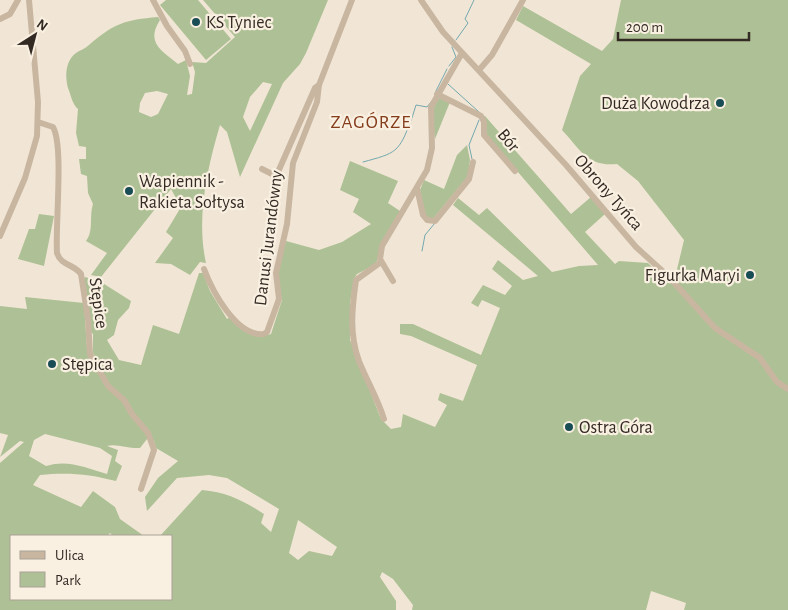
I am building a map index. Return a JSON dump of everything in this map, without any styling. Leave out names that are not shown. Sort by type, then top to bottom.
[{"type":"street","points":[[0,19],[10,14],[18,0]]},
{"type":"street","points":[[0,236],[32,156],[38,122],[29,0]]},
{"type":"street","points":[[153,0],[167,26],[185,51],[190,64]]},
{"type":"street","name":"Danusi Jurandówny","points":[[204,268],[217,299],[238,324],[256,334],[267,332],[279,299],[276,272],[287,224],[292,170],[316,102],[319,85],[352,0]]},
{"type":"street","name":"Obrony Tyńca","points":[[421,0],[443,32],[566,165],[636,247],[669,277],[696,310],[722,333],[760,358],[778,382],[788,389]]},
{"type":"street","points":[[479,70],[492,55],[523,0]]},
{"type":"street","points":[[393,281],[381,262],[380,252],[385,239],[418,188],[431,158],[430,107],[462,53]]},
{"type":"street","points":[[262,169],[274,175],[278,172],[315,88],[319,85]]},
{"type":"street","name":"Bór","points":[[437,94],[481,116],[484,122],[484,135],[515,171]]},
{"type":"street","name":"Stępice","points":[[38,122],[53,127],[56,132],[58,162],[57,253],[62,262],[77,268],[81,274],[88,312],[90,354],[108,386],[124,400],[132,414],[148,433],[154,450],[141,489]]},
{"type":"street","points":[[418,188],[423,215],[427,220],[435,221],[469,178],[473,162]]},
{"type":"street","points":[[381,262],[356,280],[351,324],[360,362],[375,392],[384,419]]},
{"type":"green space","name":"KS Tyniec","points":[[166,0],[198,0],[231,39],[206,60],[160,5]]},
{"type":"green space","points":[[203,0],[328,0],[306,53],[300,64],[283,83],[240,177],[227,132],[220,125],[204,194],[202,229],[206,263],[200,262],[190,275],[171,264],[155,263],[173,238],[166,232],[181,207],[171,189],[101,277],[91,275],[107,253],[86,241],[91,228],[93,204],[88,193],[87,176],[81,174],[79,159],[86,159],[86,147],[79,146],[76,133],[78,109],[74,105],[66,79],[68,65],[72,56],[86,48],[113,27],[128,21],[158,17],[160,20],[154,34],[157,45],[178,64],[186,60],[190,76],[187,95],[192,94],[195,72],[192,62],[206,63],[235,37]],"holes":[[[263,82],[272,84],[250,131],[243,117],[250,97]],[[157,91],[168,94],[158,114],[151,117],[139,112],[140,103],[145,93]]]},
{"type":"green space","points":[[621,0],[788,0],[788,610],[684,610],[686,603],[651,591],[646,610],[412,610],[413,605],[393,579],[382,572],[380,577],[396,601],[396,610],[0,610],[0,463],[24,442],[20,441],[0,457],[8,435],[0,433],[0,306],[27,309],[25,297],[84,303],[87,348],[109,384],[93,353],[93,334],[90,331],[85,277],[101,282],[131,301],[129,308],[118,320],[114,335],[107,340],[119,360],[141,365],[153,325],[179,334],[199,273],[203,273],[210,291],[227,319],[230,317],[241,328],[260,337],[271,334],[282,300],[276,273],[286,241],[319,250],[342,242],[371,224],[353,212],[359,199],[340,190],[350,161],[398,181],[388,203],[400,211],[375,265],[357,274],[354,279],[350,303],[350,340],[381,419],[391,429],[401,427],[403,414],[435,427],[447,405],[438,400],[440,393],[463,401],[477,365],[411,336],[400,334],[400,324],[413,324],[481,355],[500,308],[482,300],[478,307],[471,303],[483,285],[505,295],[512,286],[492,269],[498,260],[523,280],[538,276],[453,205],[458,198],[479,215],[487,208],[552,272],[579,266],[598,265],[486,135],[483,116],[571,214],[591,197],[605,214],[585,232],[615,264],[619,261],[648,263],[669,283],[674,282],[684,240],[638,181],[617,164],[598,163],[585,156],[562,130],[580,76],[591,64],[516,20],[523,6],[602,51],[613,39]],"holes":[[[45,434],[100,448],[112,456],[107,474],[62,463],[46,466],[29,456],[34,440]],[[147,439],[154,441],[156,448],[178,461],[158,478],[145,497],[147,511],[177,478],[209,475],[227,478],[279,509],[271,532],[261,523],[264,514],[257,509],[227,495],[202,490],[161,535],[172,535],[172,600],[10,600],[10,535],[108,535],[110,533],[112,535],[143,535],[120,519],[115,507],[93,491],[81,507],[33,485],[40,475],[50,474],[78,474],[116,481],[122,466],[115,461],[118,450],[107,446],[140,448]],[[298,520],[337,547],[332,556],[309,551],[298,560],[289,553]]]},
{"type":"green space","points":[[438,98],[450,102],[435,139],[433,113]]},
{"type":"green space","points":[[467,145],[470,160],[468,176],[432,220],[425,215],[420,190],[424,180],[444,189],[457,155]]},
{"type":"green space","points":[[39,214],[54,216],[44,266],[18,259],[29,229],[35,229]]},
{"type":"waterway","points":[[456,40],[468,23],[465,19],[474,0]]},
{"type":"waterway","points":[[449,66],[456,57],[452,47]]},
{"type":"waterway","points":[[436,91],[447,69]]},
{"type":"waterway","points":[[448,84],[479,112]]},
{"type":"waterway","points":[[412,118],[416,105],[427,107],[431,102]]},
{"type":"waterway","points":[[363,162],[395,150],[403,139],[411,120]]},
{"type":"waterway","points":[[472,159],[469,145],[479,120]]},
{"type":"waterway","points":[[422,251],[425,235],[435,223]]},
{"type":"place","name":"KS Tyniec","points":[[196,22]]},
{"type":"place","name":"Duża Kowodrza","points":[[720,103]]},
{"type":"place","name":"Wapiennik - Rakieta Sołtysa","points":[[129,191]]},
{"type":"place","name":"Figurka Maryi","points":[[750,275]]},
{"type":"place","name":"Stępica","points":[[52,364]]},
{"type":"place","name":"Ostra Góra","points":[[569,427]]},
{"type":"district","name":"ZAGÓRZE","points":[[371,121]]}]
